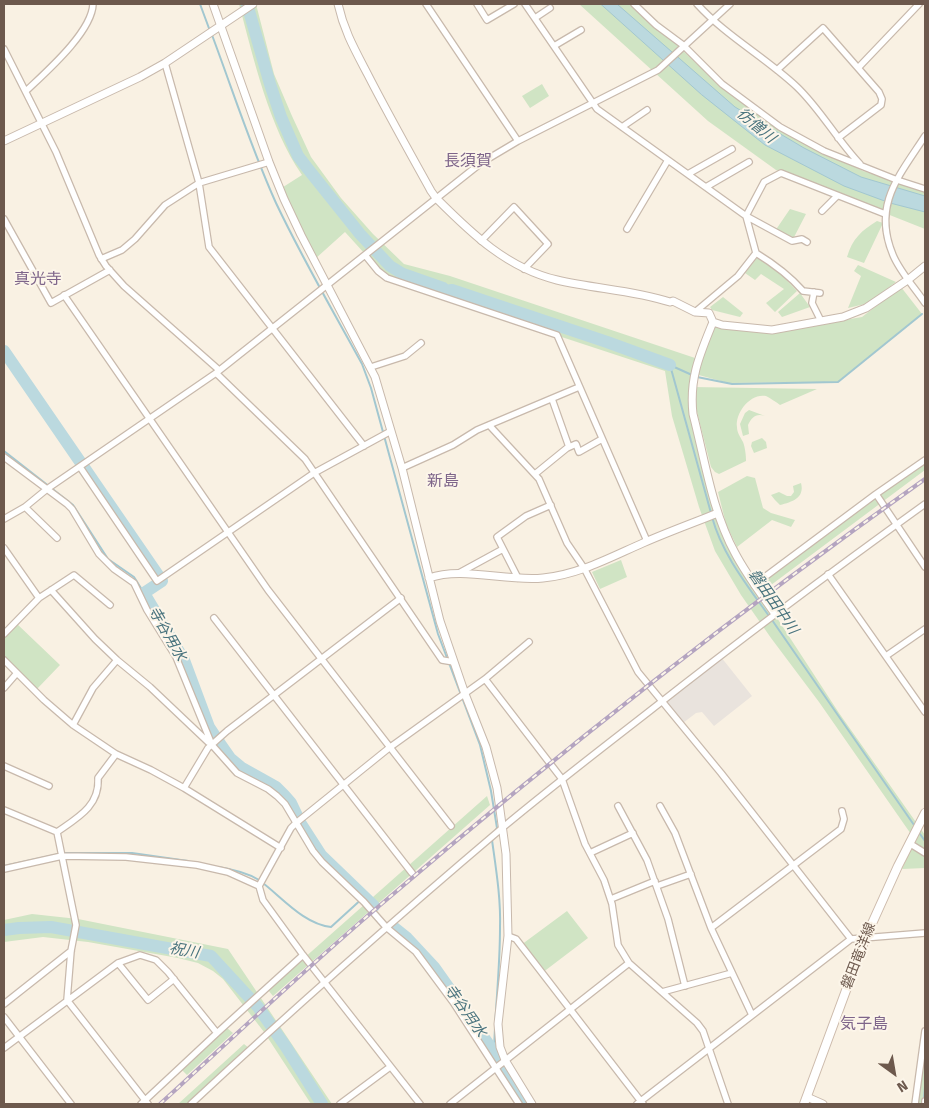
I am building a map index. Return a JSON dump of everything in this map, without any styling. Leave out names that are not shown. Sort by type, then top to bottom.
[{"type":"main road","name":"磐田竜洋線","points":[[806,1101],[865,939],[909,843],[924,817]]},
{"type":"street","points":[[26,91],[60,58],[74,41],[92,13],[93,4]]},
{"type":"street","points":[[213,4],[269,162],[301,235],[371,367],[402,468],[440,621],[465,694],[486,747],[497,788],[506,854],[508,936],[498,1024],[500,1047],[505,1060],[532,1104]]},
{"type":"street","points":[[4,141],[122,87],[165,63],[253,4]]},
{"type":"street","points":[[338,4],[342,24],[352,45],[401,138],[436,198],[481,241],[502,257],[524,269],[558,281],[649,295],[670,302],[673,301],[695,312],[709,313],[713,322],[698,359],[692,384],[693,414],[718,513],[734,552],[754,585],[775,614]]},
{"type":"street","points":[[426,4],[518,141]]},
{"type":"street","points":[[477,4],[488,20],[514,4]]},
{"type":"street","points":[[525,4],[597,109],[746,216],[792,241],[802,240],[807,242]]},
{"type":"street","points":[[634,4],[722,84],[780,127],[824,151],[896,181],[925,189]]},
{"type":"street","points":[[697,4],[712,21],[778,70],[796,86],[816,107],[848,152],[863,167]]},
{"type":"street","points":[[4,519],[25,507],[47,489],[218,372],[481,163],[518,141],[658,70],[730,4]]},
{"type":"street","points":[[858,68],[919,4]]},
{"type":"street","points":[[535,18],[550,8]]},
{"type":"street","points":[[778,70],[823,28],[879,92],[882,99],[881,105],[838,138]]},
{"type":"street","points":[[554,46],[580,30]]},
{"type":"street","points":[[4,49],[64,169],[101,259],[124,286],[218,372],[305,459],[442,660],[454,662]]},
{"type":"street","points":[[165,63],[199,183],[209,247],[364,446]]},
{"type":"street","points":[[622,127],[647,110]]},
{"type":"street","points":[[925,136],[896,181],[885,214],[887,238],[893,256],[925,303]]},
{"type":"street","points":[[688,174],[732,149]]},
{"type":"street","points":[[627,229],[668,160]]},
{"type":"street","points":[[101,259],[122,250],[135,239],[165,205],[199,183],[269,162]]},
{"type":"street","points":[[706,187],[749,162]]},
{"type":"street","points":[[821,321],[812,303],[817,293],[803,291],[790,276],[756,253],[746,216],[764,182],[781,173],[885,214]]},
{"type":"street","points":[[822,211],[837,196]]},
{"type":"street","points":[[481,241],[514,208],[548,244],[524,269]]},
{"type":"street","points":[[4,219],[51,303],[110,270]]},
{"type":"street","points":[[695,312],[738,276],[756,253]]},
{"type":"street","points":[[366,255],[387,278],[557,335],[647,542]]},
{"type":"street","points":[[713,322],[722,325],[772,330],[843,317],[866,308],[909,280],[925,266]]},
{"type":"street","points":[[64,295],[268,590],[451,826]]},
{"type":"street","points":[[371,367],[405,356],[422,343]]},
{"type":"street","points":[[402,468],[453,445],[477,430],[579,387]]},
{"type":"street","points":[[552,398],[569,447]]},
{"type":"street","points":[[490,425],[539,479],[567,543],[584,568],[638,672],[721,773],[851,939]]},
{"type":"street","points":[[80,467],[157,581],[314,473],[391,431]]},
{"type":"street","points":[[535,474],[569,447],[576,444],[579,452],[602,439]]},
{"type":"street","points":[[4,457],[72,509],[99,554],[114,569],[134,583],[176,657],[212,745]]},
{"type":"street","points":[[754,585],[925,460]]},
{"type":"street","points":[[876,494],[925,567]]},
{"type":"street","points":[[191,1104],[386,927],[502,828],[562,779],[775,614],[925,504]]},
{"type":"street","points":[[518,578],[497,537],[526,516],[550,505]]},
{"type":"street","points":[[25,507],[57,538]]},
{"type":"street","points":[[429,578],[439,575],[457,574],[518,578],[543,578],[562,575],[584,568],[718,513]]},
{"type":"street","points":[[4,548],[39,598]]},
{"type":"street","points":[[457,574],[503,549]]},
{"type":"street","points":[[828,574],[925,712]]},
{"type":"street","points":[[4,634],[39,598],[74,575],[110,605]]},
{"type":"street","points":[[51,590],[95,639],[212,745],[237,773],[278,796],[285,804],[313,852],[364,902],[386,927],[416,952],[453,1002],[519,1104]]},
{"type":"street","points":[[184,788],[212,745],[401,598]]},
{"type":"street","points":[[214,618],[412,873]]},
{"type":"street","points":[[886,656],[925,629]]},
{"type":"street","points":[[420,1104],[263,900],[259,886],[291,828],[296,823],[389,748],[485,679],[529,642]]},
{"type":"street","points":[[4,660],[44,700],[74,725],[116,754],[184,788],[281,848]]},
{"type":"street","points":[[74,725],[93,688],[117,660]]},
{"type":"street","points":[[4,688],[17,673]]},
{"type":"street","points":[[485,679],[562,779],[590,853],[604,880],[611,899],[618,945],[629,963],[697,1022],[703,1032],[728,1104]]},
{"type":"street","points":[[57,832],[86,811],[98,790],[98,778],[116,754]]},
{"type":"street","points":[[4,766],[49,786]]},
{"type":"street","points":[[618,806],[647,860],[656,884],[668,920],[685,986]]},
{"type":"street","points":[[660,806],[675,833],[712,928],[752,1014]]},
{"type":"street","points":[[4,810],[57,832]]},
{"type":"street","points":[[712,928],[841,829],[844,819],[842,811]]},
{"type":"street","points":[[57,832],[76,925],[71,951],[67,1000],[145,1103],[217,1032],[304,955]]},
{"type":"street","points":[[590,853],[633,834]]},
{"type":"street","points":[[909,843],[925,853]]},
{"type":"street","points":[[4,870],[62,856],[126,856],[197,865],[228,872],[259,886]]},
{"type":"street","points":[[611,899],[691,874]]},
{"type":"street","points":[[508,936],[516,939],[640,1103],[708,1048],[851,939],[925,933]]},
{"type":"street","points":[[4,1004],[71,951]]},
{"type":"street","points":[[4,1048],[118,964],[140,954],[156,960],[217,1032]]},
{"type":"street","points":[[450,1104],[629,963]]},
{"type":"street","points":[[118,964],[148,1000],[174,979]]},
{"type":"street","points":[[662,992],[732,972]]},
{"type":"street","points":[[4,1017],[71,1104]]},
{"type":"street","points":[[915,1104],[925,1031]]},
{"type":"street","points":[[340,1104],[390,1067]]},
{"type":"street","points":[[806,1101],[824,1104]]},
{"type":"shaded area","points":[[721,657],[752,696],[714,726],[702,712],[696,713],[683,723],[665,701]]},
{"type":"green space","points":[[239,4],[256,4],[274,74],[311,157],[341,198],[373,234],[404,264],[450,276],[698,359],[713,322],[768,333],[862,317],[901,287],[922,314],[838,382],[728,383],[695,374],[692,387],[817,389],[780,405],[766,396],[760,396],[749,401],[741,410],[737,422],[746,454],[746,461],[719,474],[711,467],[696,408],[693,410],[718,513],[734,552],[839,713],[925,835],[925,849],[917,846],[925,853],[925,868],[902,869],[913,845],[913,837],[819,702],[741,595],[715,551],[699,507],[672,416],[665,371],[507,319],[385,276],[345,232],[315,259],[280,189],[302,175],[280,136],[272,115],[257,70]]},
{"type":"green space","points":[[579,4],[634,4],[700,67],[765,118],[863,171],[925,190],[925,229],[776,170],[708,121]]},
{"type":"green space","points":[[542,84],[549,96],[530,108],[522,96]]},
{"type":"green space","points":[[790,209],[806,214],[792,241],[775,231]]},
{"type":"green space","points":[[877,221],[883,223],[864,263],[847,257],[858,236]]},
{"type":"green space","points":[[757,258],[779,272],[797,291],[775,312],[766,303],[784,289],[761,274],[755,280],[745,273]]},
{"type":"green space","points":[[858,265],[896,282],[869,303],[848,308],[861,276],[854,271]]},
{"type":"green space","points":[[800,293],[810,307],[782,317],[778,312]]},
{"type":"green space","points":[[723,297],[743,313],[740,317],[712,310],[710,307]]},
{"type":"green space","points":[[749,410],[765,416],[757,415],[753,418],[748,425],[749,434],[743,436],[740,424],[745,413]]},
{"type":"green space","points":[[762,438],[766,442],[767,448],[754,453],[751,446],[752,442]]},
{"type":"green space","points":[[925,460],[925,470],[763,591],[759,582]]},
{"type":"green space","points":[[747,476],[755,478],[763,508],[771,513],[795,520],[791,527],[772,520],[737,547],[726,524],[718,492]]},
{"type":"green space","points":[[801,483],[802,488],[799,496],[789,502],[780,505],[771,495],[779,492],[791,496],[794,492],[793,486]]},
{"type":"green space","points":[[621,560],[627,577],[600,589],[592,572]]},
{"type":"green space","points":[[15,622],[60,665],[36,690],[4,659],[4,634]]},
{"type":"green space","points":[[487,796],[490,805],[273,996],[268,990]]},
{"type":"green space","points":[[567,911],[588,938],[542,973],[521,945]]},
{"type":"green space","points":[[32,914],[78,919],[228,949],[332,1104],[311,1104],[264,1032],[223,979],[213,971],[198,963],[178,958],[88,942],[43,937],[4,942],[4,920]]},
{"type":"green space","points":[[227,1028],[233,1033],[187,1075],[182,1070]]},
{"type":"green space","points":[[925,1035],[925,1104],[915,1104]]},
{"type":"green space","points":[[244,1044],[250,1049],[189,1104],[178,1104]]},
{"type":"water","name":"彷僧川","points":[[601,4],[617,4],[735,107],[804,148],[861,177],[925,196],[925,212],[890,203],[844,186],[765,145],[702,95]]},
{"type":"waterway","points":[[200,4],[210,31]]},
{"type":"waterway","points":[[247,4],[281,117],[298,156],[360,234],[390,266],[403,274],[443,288],[446,291],[452,290],[670,365]]},
{"type":"waterway","points":[[212,35],[250,140],[276,203],[362,364],[371,388],[438,634],[480,745],[491,791],[497,828],[495,831]]},
{"type":"waterway","points":[[697,377],[732,384],[838,382],[922,314]]},
{"type":"waterway","name":"寺谷用水","points":[[4,351],[162,581],[144,593],[184,660],[209,727],[230,758],[242,768],[276,787],[284,795],[291,803],[301,824],[321,855],[374,906]]},
{"type":"waterway","name":"磐田田中川","points":[[670,365],[711,513]]},
{"type":"waterway","points":[[672,366],[692,375]]},
{"type":"waterway","points":[[4,451],[73,505],[108,559],[134,577],[144,593]]},
{"type":"waterway","name":"磐田田中川","points":[[712,517],[722,544],[744,581],[769,616]]},
{"type":"waterway","name":"磐田田中川","points":[[772,620],[914,825]]},
{"type":"waterway","name":"磐田田中川","points":[[920,834],[925,841]]},
{"type":"waterway","points":[[492,840],[500,917],[494,1052]]},
{"type":"waterway","points":[[64,853],[132,853],[188,861]]},
{"type":"waterway","points":[[4,866],[59,854]]},
{"type":"waterway","points":[[218,867],[239,872],[259,880],[311,921],[331,927],[365,896]]},
{"type":"waterway","name":"寺谷用水","points":[[392,926],[407,938],[434,967],[494,1052],[526,1104]]},
{"type":"waterway","name":"祝川","points":[[4,930],[51,927],[211,956],[258,1007],[322,1104]]},
{"type":"waterway","name":"磐田田中川","points":[[924,1099],[925,1087]]},
{"type":"railway","points":[[160,1104],[356,926],[583,737],[718,631],[925,479]]},
{"type":"district","name":"長須賀","points":[[468,162]]},
{"type":"district","name":"真光寺","points":[[38,280]]},
{"type":"district","name":"新島","points":[[443,482]]},
{"type":"district","name":"気子島","points":[[864,1025]]}]
